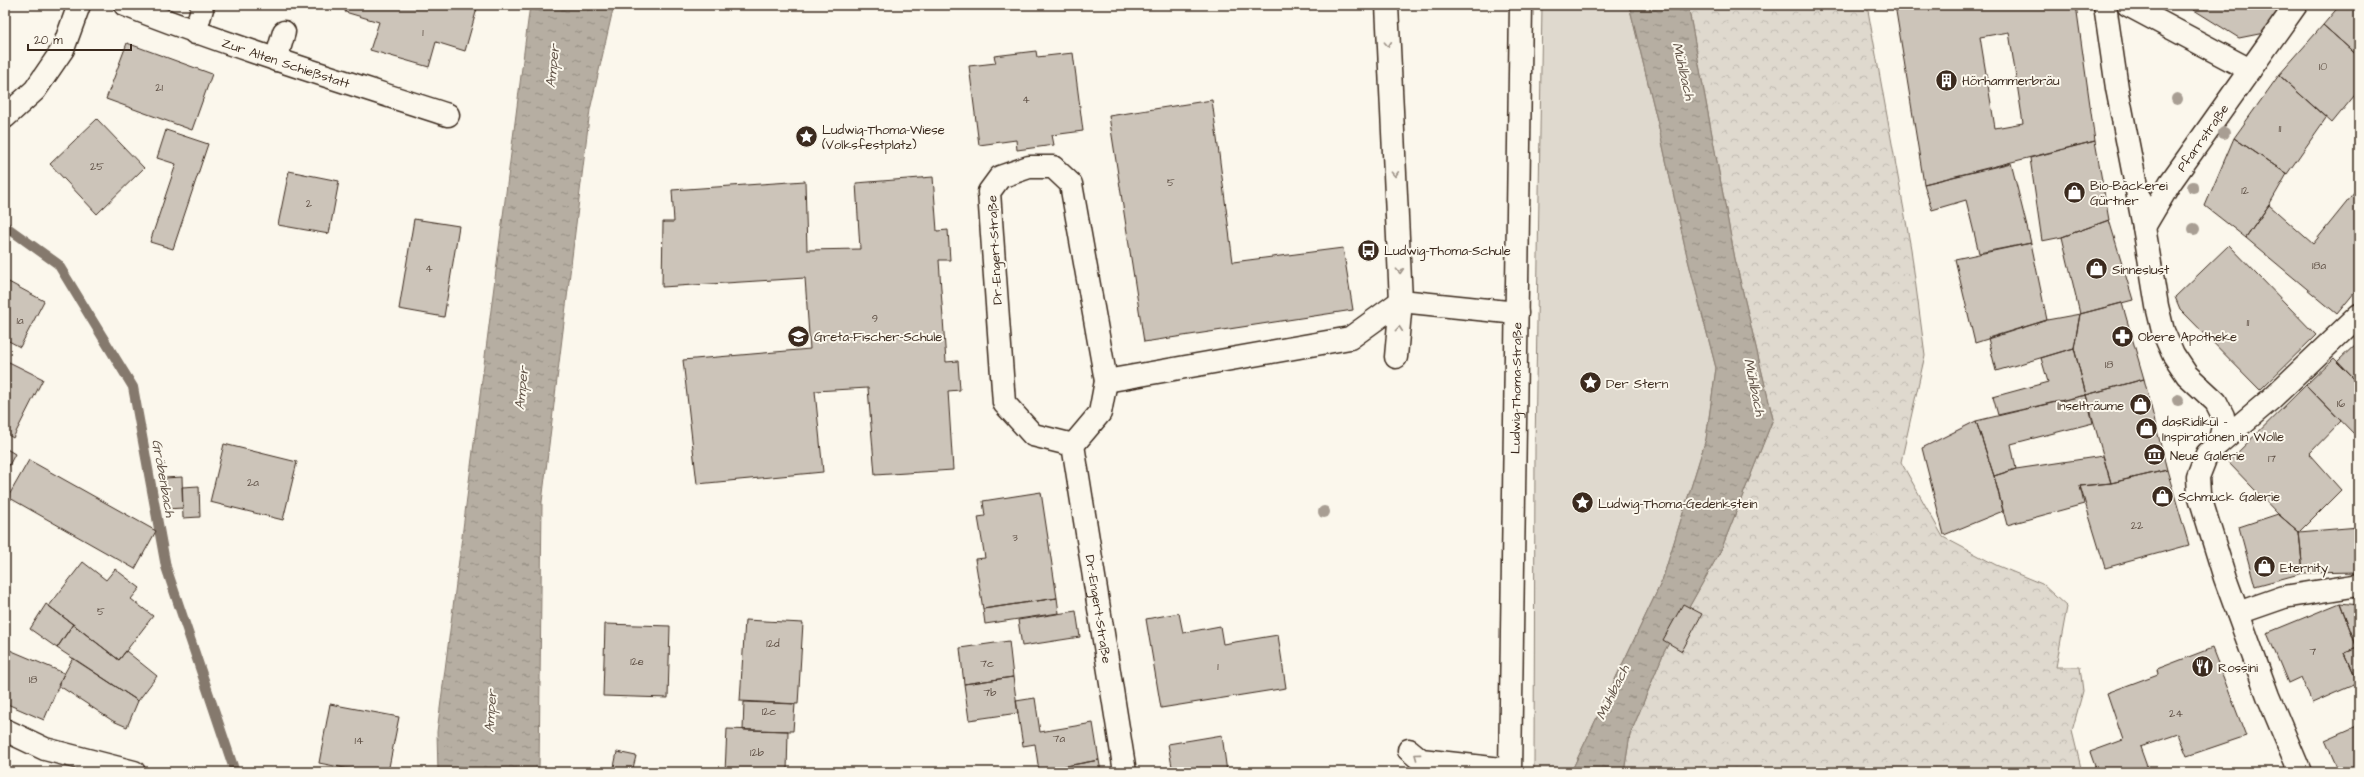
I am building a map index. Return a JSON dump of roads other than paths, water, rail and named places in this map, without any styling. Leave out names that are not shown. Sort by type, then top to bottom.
[{"type":"street","points":[[5,117],[35,90],[63,49],[79,5]]},
{"type":"street","name":"Zur Alten Schießstatt","points":[[125,5],[195,33],[448,115]]},
{"type":"street","points":[[195,33],[203,5]]},
{"type":"street","points":[[1387,5],[1401,300],[1396,358]]},
{"type":"street","name":"Ludwig-Thoma-Straße","points":[[1510,771],[1521,5]]},
{"type":"street","points":[[2105,5],[2117,88],[2163,332],[2173,354],[2187,375],[2216,402],[2223,416],[2223,427],[2219,443]]},
{"type":"street","points":[[2128,5],[2250,70]]},
{"type":"street","name":"Pfarrstraße","points":[[2144,227],[2170,183],[2296,5]]},
{"type":"street","points":[[276,60],[284,32]]},
{"type":"street","name":"Dr.-Engert-Straße","points":[[1073,445],[1032,435],[1004,403],[989,192],[1000,177],[1029,167],[1052,167],[1071,184],[1106,380],[1100,413],[1073,445],[1125,772]]},
{"type":"street","points":[[1106,380],[1350,338],[1401,300],[1517,313]]},
{"type":"street","points":[[2300,772],[2268,696],[2238,614],[2199,494],[2198,477],[2203,462],[2208,454],[2219,443],[2271,399],[2359,316]]},
{"type":"street","points":[[2238,614],[2284,597],[2359,585]]},
{"type":"street","points":[[5,730],[46,749],[134,772]]},
{"type":"street","points":[[1409,750],[1421,760],[1510,771]]},
{"type":"water","name":"Amper","points":[[530,5],[614,5],[590,110],[542,502],[539,772],[438,772],[437,732]]},
{"type":"water","name":"Mühlbach","points":[[1629,5],[1688,5],[1735,259],[1773,419],[1721,550],[1664,652],[1630,735],[1624,772],[1571,772],[1662,581],[1706,439],[1716,368],[1687,256],[1659,128]]},
{"type":"waterway","name":"Gröbenbach","points":[[5,226],[58,264],[133,387],[166,567],[235,772]]},
{"type":"place","name":"Hörhammerbräu","points":[[1947,80]]},
{"type":"place","name":"Ludwig-Thoma-Wiese (Volksfestplatz)","points":[[806,136]]},
{"type":"place","name":"Bio-Bäckerei Gürtner","points":[[2075,192]]},
{"type":"place","name":"Ludwig-Thoma-Schule","points":[[1369,250]]},
{"type":"place","name":"Sinneslust","points":[[2096,269]]},
{"type":"place","name":"Greta-Fischer-Schule","points":[[799,336]]},
{"type":"place","name":"Obere Apotheke","points":[[2123,336]]},
{"type":"place","name":"Der Stern","points":[[1590,383]]},
{"type":"place","name":"Inselträume","points":[[2140,405]]},
{"type":"place","name":"dasRidikül - Inspirationen in Wolle","points":[[2147,428]]},
{"type":"place","name":"Neue Galerie","points":[[2154,455]]},
{"type":"place","name":"Schmuck Galerie","points":[[2162,496]]},
{"type":"place","name":"Ludwig-Thoma-Gedenkstein","points":[[1582,503]]},
{"type":"place","name":"Eternity","points":[[2265,567]]},
{"type":"place","name":"Rossini","points":[[2202,667]]}]
